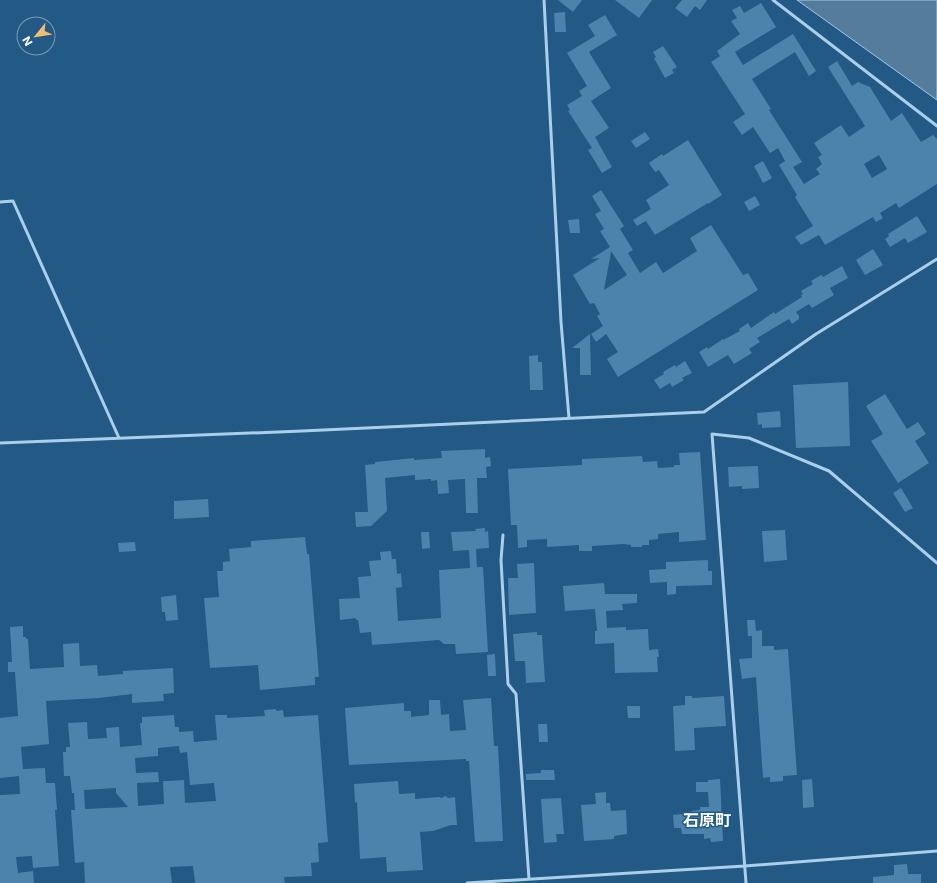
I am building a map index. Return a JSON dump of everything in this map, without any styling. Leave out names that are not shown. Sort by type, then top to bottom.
[{"type":"lane","points":[[544,0],[561,322],[569,418]]},
{"type":"lane","points":[[773,0],[937,126]]},
{"type":"lane","points":[[0,202],[12,201],[119,438]]},
{"type":"lane","points":[[0,443],[302,431],[704,412],[816,334],[937,259]]},
{"type":"lane","points":[[746,883],[712,434],[749,438],[829,471],[937,563]]},
{"type":"lane","points":[[503,535],[501,560],[508,684],[516,694],[529,879]]},
{"type":"lane","points":[[467,883],[745,866],[937,851]]},
{"type":"water","points":[[797,0],[937,0],[937,100]]},
{"type":"building","points":[[558,0],[582,0],[573,12]]},
{"type":"building","points":[[615,0],[652,0],[639,18]]},
{"type":"building","points":[[682,0],[707,0],[700,10],[695,6],[687,17],[675,8]]},
{"type":"building","points":[[761,3],[776,27],[735,52],[743,65],[793,34],[816,71],[809,76],[795,52],[752,79],[771,109],[769,110],[802,162],[793,167],[804,184],[820,174],[816,169],[822,164],[818,157],[822,155],[814,143],[841,125],[849,137],[865,126],[828,67],[837,61],[852,86],[858,82],[870,87],[891,121],[902,113],[921,142],[933,135],[937,139],[937,184],[899,208],[896,203],[880,213],[883,218],[876,222],[873,217],[825,245],[819,235],[801,245],[795,237],[813,226],[795,197],[797,195],[779,165],[785,161],[778,148],[770,153],[753,127],[742,135],[733,122],[745,114],[711,62],[720,56],[717,51],[740,34],[731,21],[737,18],[732,10],[740,6],[744,13]],"holes":[[[879,155],[887,169],[872,178],[864,164]]]},
{"type":"building","points":[[565,12],[566,32],[555,32],[554,13]]},
{"type":"building","points":[[605,15],[617,35],[589,52],[611,88],[591,101],[609,128],[595,137],[612,167],[602,173],[588,150],[592,148],[568,111],[570,110],[567,105],[582,96],[579,91],[587,86],[567,53],[595,36],[588,25]]},
{"type":"building","points":[[663,46],[677,67],[672,70],[674,73],[665,78],[654,58],[656,57],[653,52]]},
{"type":"building","points":[[645,132],[650,139],[636,148],[631,141]]},
{"type":"building","points":[[688,140],[722,195],[655,235],[646,221],[637,226],[633,220],[651,209],[646,200],[669,185],[659,170],[655,172],[649,163]]},
{"type":"building","points":[[763,161],[772,178],[763,183],[754,166]]},
{"type":"building","points":[[601,190],[624,226],[620,229],[633,250],[628,253],[640,273],[656,262],[663,273],[697,251],[690,238],[711,225],[743,275],[748,273],[758,290],[618,377],[607,359],[618,352],[606,334],[596,342],[591,334],[603,326],[597,316],[600,314],[594,303],[590,304],[573,275],[600,258],[591,259],[610,247],[600,231],[604,229],[595,214],[601,211],[592,196]],"holes":[[[611,251],[627,275],[604,290]]]},
{"type":"building","points":[[755,196],[760,205],[749,211],[744,202]]},
{"type":"building","points":[[917,216],[927,232],[908,243],[905,238],[890,247],[885,239],[889,236],[888,234]]},
{"type":"building","points":[[579,219],[580,233],[570,233],[568,220]]},
{"type":"building","points":[[873,249],[883,265],[865,275],[856,260]]},
{"type":"building","points":[[842,266],[848,278],[830,288],[834,295],[812,308],[809,304],[796,312],[799,319],[792,324],[789,319],[757,338],[760,342],[749,349],[752,353],[734,364],[728,355],[708,367],[699,352],[707,347],[708,349],[723,339],[740,331],[739,329],[748,323],[751,328],[774,312],[775,314],[802,297],[801,295],[803,294],[801,291],[813,284],[811,281],[821,275],[823,277]]},
{"type":"building","points":[[590,334],[591,375],[580,375],[580,348],[572,348]]},
{"type":"building","points":[[538,355],[538,362],[542,362],[543,390],[530,390],[529,356]]},
{"type":"building","points":[[685,361],[692,373],[682,378],[684,380],[672,387],[670,383],[660,389],[654,380],[664,374],[663,372],[675,365],[676,367]]},
{"type":"building","points":[[848,382],[850,446],[796,448],[793,385]]},
{"type":"building","points":[[885,394],[907,429],[918,422],[926,434],[915,441],[929,463],[898,483],[871,441],[883,434],[866,406]]},
{"type":"building","points":[[780,411],[781,427],[762,428],[762,424],[758,425],[757,413]]},
{"type":"building","points":[[485,449],[485,458],[490,457],[491,466],[486,467],[487,478],[477,478],[478,513],[466,513],[465,479],[448,480],[449,493],[438,494],[437,480],[415,480],[415,475],[385,478],[387,511],[371,526],[356,527],[355,512],[368,512],[365,465],[375,464],[375,462],[414,458],[414,460],[442,458],[441,451]]},
{"type":"building","points":[[700,452],[706,540],[679,542],[679,532],[658,534],[658,539],[649,540],[649,545],[642,545],[642,547],[631,547],[631,545],[624,544],[592,546],[592,551],[579,551],[579,545],[547,547],[547,539],[527,540],[527,547],[518,548],[517,525],[511,525],[508,469],[582,465],[582,459],[642,456],[643,462],[657,461],[658,468],[674,467],[674,465],[680,465],[679,453]]},
{"type":"building","points":[[758,466],[759,488],[742,489],[742,486],[729,487],[728,467]]},
{"type":"building","points":[[901,488],[913,508],[905,512],[893,493]]},
{"type":"building","points":[[208,499],[209,517],[174,519],[174,501]]},
{"type":"building","points":[[485,528],[485,532],[488,531],[489,548],[476,549],[477,567],[483,567],[488,652],[456,654],[455,644],[444,644],[439,640],[372,645],[371,632],[360,633],[358,620],[356,620],[356,618],[340,620],[339,599],[360,598],[358,577],[371,576],[369,561],[381,560],[380,552],[391,551],[392,559],[396,559],[397,574],[401,573],[402,587],[396,588],[398,621],[441,618],[439,570],[470,568],[469,550],[453,551],[451,532],[476,531],[475,529]]},
{"type":"building","points":[[785,530],[787,560],[764,562],[762,531]]},
{"type":"building","points":[[421,532],[429,532],[430,548],[422,549]]},
{"type":"building","points":[[305,537],[307,554],[309,554],[319,677],[315,677],[315,685],[260,690],[258,665],[210,668],[204,598],[219,597],[217,571],[223,571],[223,562],[230,561],[229,549],[251,547],[251,541]]},
{"type":"building","points":[[135,542],[136,551],[119,552],[118,543]]},
{"type":"building","points":[[708,560],[708,571],[712,571],[712,585],[676,586],[676,594],[667,595],[667,582],[650,583],[649,570],[666,569],[666,562]]},
{"type":"building","points":[[534,563],[536,613],[509,615],[508,578],[518,578],[517,564]]},
{"type":"building","points":[[604,583],[605,594],[637,594],[637,603],[622,604],[623,610],[606,611],[607,628],[626,627],[626,630],[648,629],[649,650],[658,649],[658,672],[615,673],[614,643],[595,644],[595,631],[597,631],[595,609],[565,611],[563,586]]},
{"type":"building","points":[[176,595],[178,620],[166,621],[165,612],[162,612],[161,597]]},
{"type":"building","points":[[747,620],[755,620],[756,631],[762,630],[762,646],[774,646],[774,650],[788,649],[797,775],[783,776],[783,781],[770,782],[770,777],[763,778],[756,677],[742,679],[739,659],[752,658],[752,636],[748,636]]},
{"type":"building","points":[[23,626],[23,637],[28,639],[30,669],[64,667],[63,644],[79,643],[80,666],[97,665],[98,676],[123,674],[123,671],[173,668],[174,693],[163,694],[164,701],[132,703],[132,694],[99,698],[46,701],[49,744],[21,747],[23,769],[45,768],[46,783],[55,783],[57,810],[55,810],[59,866],[33,868],[32,856],[16,857],[18,873],[33,871],[34,883],[0,883],[0,795],[20,794],[19,776],[0,778],[0,718],[18,716],[15,672],[8,672],[8,662],[12,662],[10,627]]},
{"type":"building","points":[[537,632],[537,635],[542,635],[545,682],[526,683],[525,661],[515,661],[513,634]]},
{"type":"building","points":[[495,654],[496,676],[488,676],[487,655]]},
{"type":"building","points":[[685,696],[692,696],[692,698],[724,696],[726,726],[694,728],[695,750],[675,751],[673,706],[685,705]]},
{"type":"building","points":[[491,698],[494,746],[498,746],[503,841],[475,842],[469,761],[466,761],[466,759],[349,765],[345,708],[404,703],[404,711],[411,711],[411,717],[429,715],[429,700],[440,700],[441,715],[449,714],[450,731],[466,730],[463,700]]},
{"type":"building","points":[[627,706],[640,706],[640,718],[628,718]]},
{"type":"building","points":[[264,710],[283,710],[284,717],[318,715],[328,842],[318,843],[319,862],[311,863],[312,876],[284,877],[285,883],[195,883],[193,866],[170,867],[172,883],[85,883],[84,862],[75,863],[71,810],[75,810],[74,793],[72,793],[70,776],[64,776],[63,752],[66,752],[66,747],[70,747],[68,723],[87,722],[88,739],[107,738],[106,728],[119,727],[120,747],[142,745],[140,723],[142,723],[142,717],[174,715],[175,727],[179,727],[179,732],[193,731],[194,742],[217,740],[215,715],[227,715],[227,718],[265,716]],"holes":[[[179,746],[180,753],[187,752],[190,785],[214,783],[216,801],[185,803],[184,780],[163,781],[164,804],[138,806],[137,783],[159,782],[158,772],[136,773],[135,758],[158,756],[158,748]],[[116,788],[116,793],[128,807],[85,809],[84,790]]]},
{"type":"building","points":[[538,724],[547,724],[548,742],[539,742]]},
{"type":"building","points":[[541,770],[554,770],[555,780],[526,780],[526,774],[541,773]]},
{"type":"building","points":[[720,779],[723,841],[711,842],[710,838],[704,839],[704,834],[682,834],[681,828],[674,828],[673,815],[692,813],[691,811],[700,810],[700,807],[709,807],[708,792],[696,792],[696,782],[708,782],[708,780]]},
{"type":"building","points":[[812,779],[814,807],[803,808],[802,780]]},
{"type":"building","points":[[398,781],[399,794],[415,793],[415,799],[441,798],[446,796],[448,798],[455,797],[457,825],[451,825],[433,831],[420,832],[423,870],[387,872],[386,857],[360,859],[357,802],[355,803],[354,784]]},
{"type":"building","points":[[606,792],[606,803],[610,803],[611,811],[626,810],[627,834],[614,836],[614,839],[584,841],[581,805],[596,804],[595,793]]},
{"type":"building","points":[[561,798],[564,834],[556,834],[557,842],[544,843],[541,799]]},
{"type":"building","points":[[907,864],[908,874],[921,874],[921,883],[873,883],[873,877],[894,875],[894,865]]},
{"type":"district","name":"石原町","points":[[707,820]]}]
